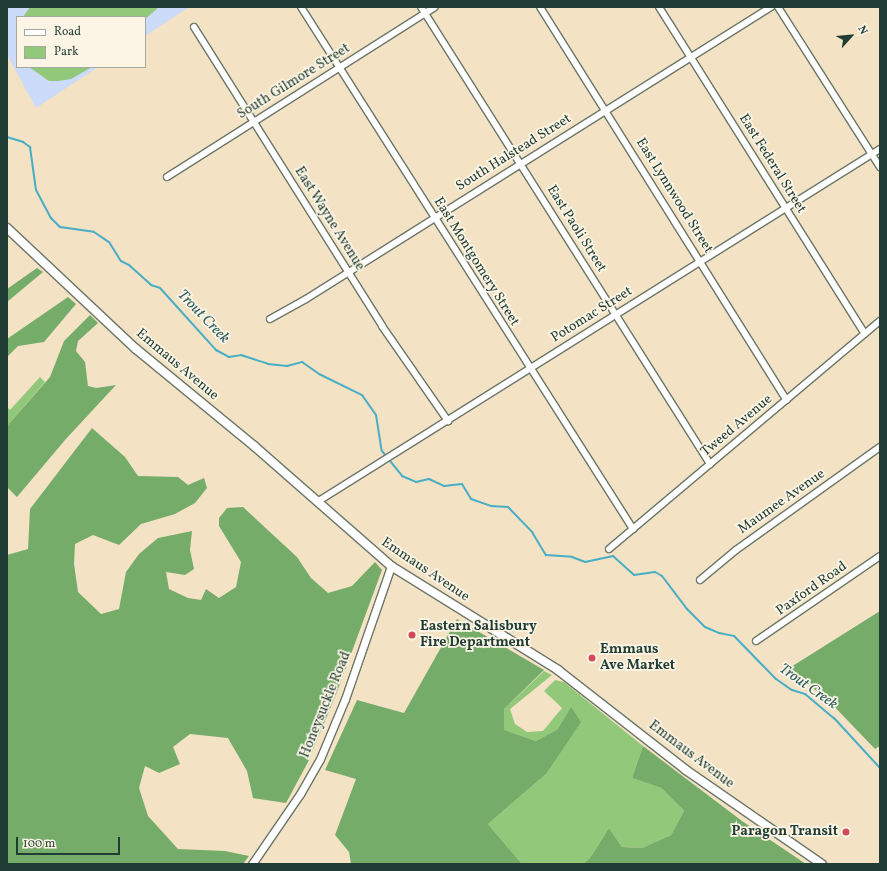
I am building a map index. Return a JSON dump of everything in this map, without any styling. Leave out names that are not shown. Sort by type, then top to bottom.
[{"type":"main road","name":"Emmaus Avenue","points":[[7,228],[136,349],[254,446],[391,566],[558,670],[686,770],[822,864]]},
{"type":"street","name":"East Montgomery Street","points":[[301,7],[633,529]]},
{"type":"street","name":"East Paoli Street","points":[[421,7],[710,464]]},
{"type":"street","name":"South Gilmore Street","points":[[167,176],[435,7]]},
{"type":"street","name":"East Lynnwood Street","points":[[540,7],[787,400]]},
{"type":"street","name":"East Federal Street","points":[[659,7],[865,334]]},
{"type":"street","name":"South Halstead Street","points":[[270,319],[771,7]]},
{"type":"street","points":[[778,7],[880,167]]},
{"type":"street","name":"East Wayne Avenue","points":[[194,27],[348,271],[448,421]]},
{"type":"street","name":"Potomac Street","points":[[317,502],[880,149]]},
{"type":"street","name":"Tweed Avenue","points":[[609,549],[880,321]]},
{"type":"street","name":"Maumee Avenue","points":[[700,580],[736,550],[880,447]]},
{"type":"street","name":"Paxford Road","points":[[756,641],[880,556]]},
{"type":"street","name":"Honeysuckle Road","points":[[252,864],[300,794],[320,759],[343,705],[391,566]]},
{"type":"shaded area","points":[[7,7],[189,7],[146,35],[146,16],[16,16],[16,68],[96,68],[36,108],[7,55]]},
{"type":"green space","points":[[30,7],[159,7],[146,18],[146,16],[24,16]]},
{"type":"green space","points":[[30,68],[90,68],[71,79],[49,81]]},
{"type":"green space","points":[[37,268],[43,272],[7,302],[7,289]]},
{"type":"green space","points":[[68,297],[76,304],[44,342],[18,346],[7,357],[7,339]]},
{"type":"green space","points":[[90,315],[98,323],[78,341],[76,351],[85,362],[88,386],[96,388],[116,385],[65,440],[17,497],[7,487],[7,426],[50,377],[64,341]]},
{"type":"green space","points":[[40,377],[45,382],[7,426],[7,407],[10,410]]},
{"type":"green space","points":[[92,428],[125,457],[138,476],[178,477],[188,485],[204,478],[207,488],[195,503],[175,514],[141,524],[119,545],[93,535],[75,544],[74,564],[78,592],[101,614],[119,609],[126,572],[139,554],[158,538],[192,531],[190,550],[194,569],[185,575],[166,572],[169,589],[188,598],[201,600],[206,589],[219,598],[236,587],[241,562],[219,526],[219,518],[227,508],[243,507],[297,557],[311,578],[328,593],[352,586],[375,562],[382,570],[337,692],[308,762],[286,803],[253,798],[247,771],[228,738],[190,734],[173,747],[180,764],[159,773],[145,766],[139,788],[148,816],[178,849],[225,851],[249,856],[243,864],[7,864],[7,555],[28,549],[30,509]]},
{"type":"green space","points":[[880,611],[880,746],[875,749],[828,700],[796,675],[783,672]]},
{"type":"green space","points":[[457,619],[544,670],[504,709],[504,730],[536,741],[558,729],[571,707],[581,722],[546,774],[488,824],[522,864],[351,864],[349,852],[335,835],[356,779],[325,770],[357,700],[404,713]]},
{"type":"green space","points":[[544,671],[552,675],[510,709],[515,724],[527,732],[543,731],[562,708],[544,691],[555,680],[564,682],[643,746],[632,778],[661,788],[684,811],[671,835],[642,848],[622,847],[609,828],[590,858],[583,864],[522,864],[488,824],[546,774],[558,729],[536,741],[503,730],[504,709]]},
{"type":"green space","points":[[643,746],[742,821],[806,864],[583,864],[590,858],[609,828],[622,847],[642,848],[671,835],[684,811],[661,788],[632,778]]},
{"type":"waterway","name":"Trout Creek","points":[[7,137],[23,142],[30,147],[36,190],[51,218],[60,227],[94,232],[109,242],[121,261],[129,265],[151,285],[160,288],[216,350],[229,357],[241,355],[268,364],[287,366],[302,362],[319,374],[362,395],[376,415],[382,451],[402,476],[416,482],[429,479],[444,486],[462,484],[471,499],[491,506],[508,507],[532,532],[546,555],[572,557],[585,562],[613,556],[634,575],[655,572],[662,576],[687,609],[705,627],[719,633],[734,636],[776,679],[792,690],[805,694],[834,718],[880,768]]},
{"type":"place","name":"Eastern Salisbury Fire Department","points":[[412,635]]},
{"type":"place","name":"Emmaus Ave Market","points":[[592,658]]},
{"type":"place","name":"Paragon Transit","points":[[846,832]]}]
